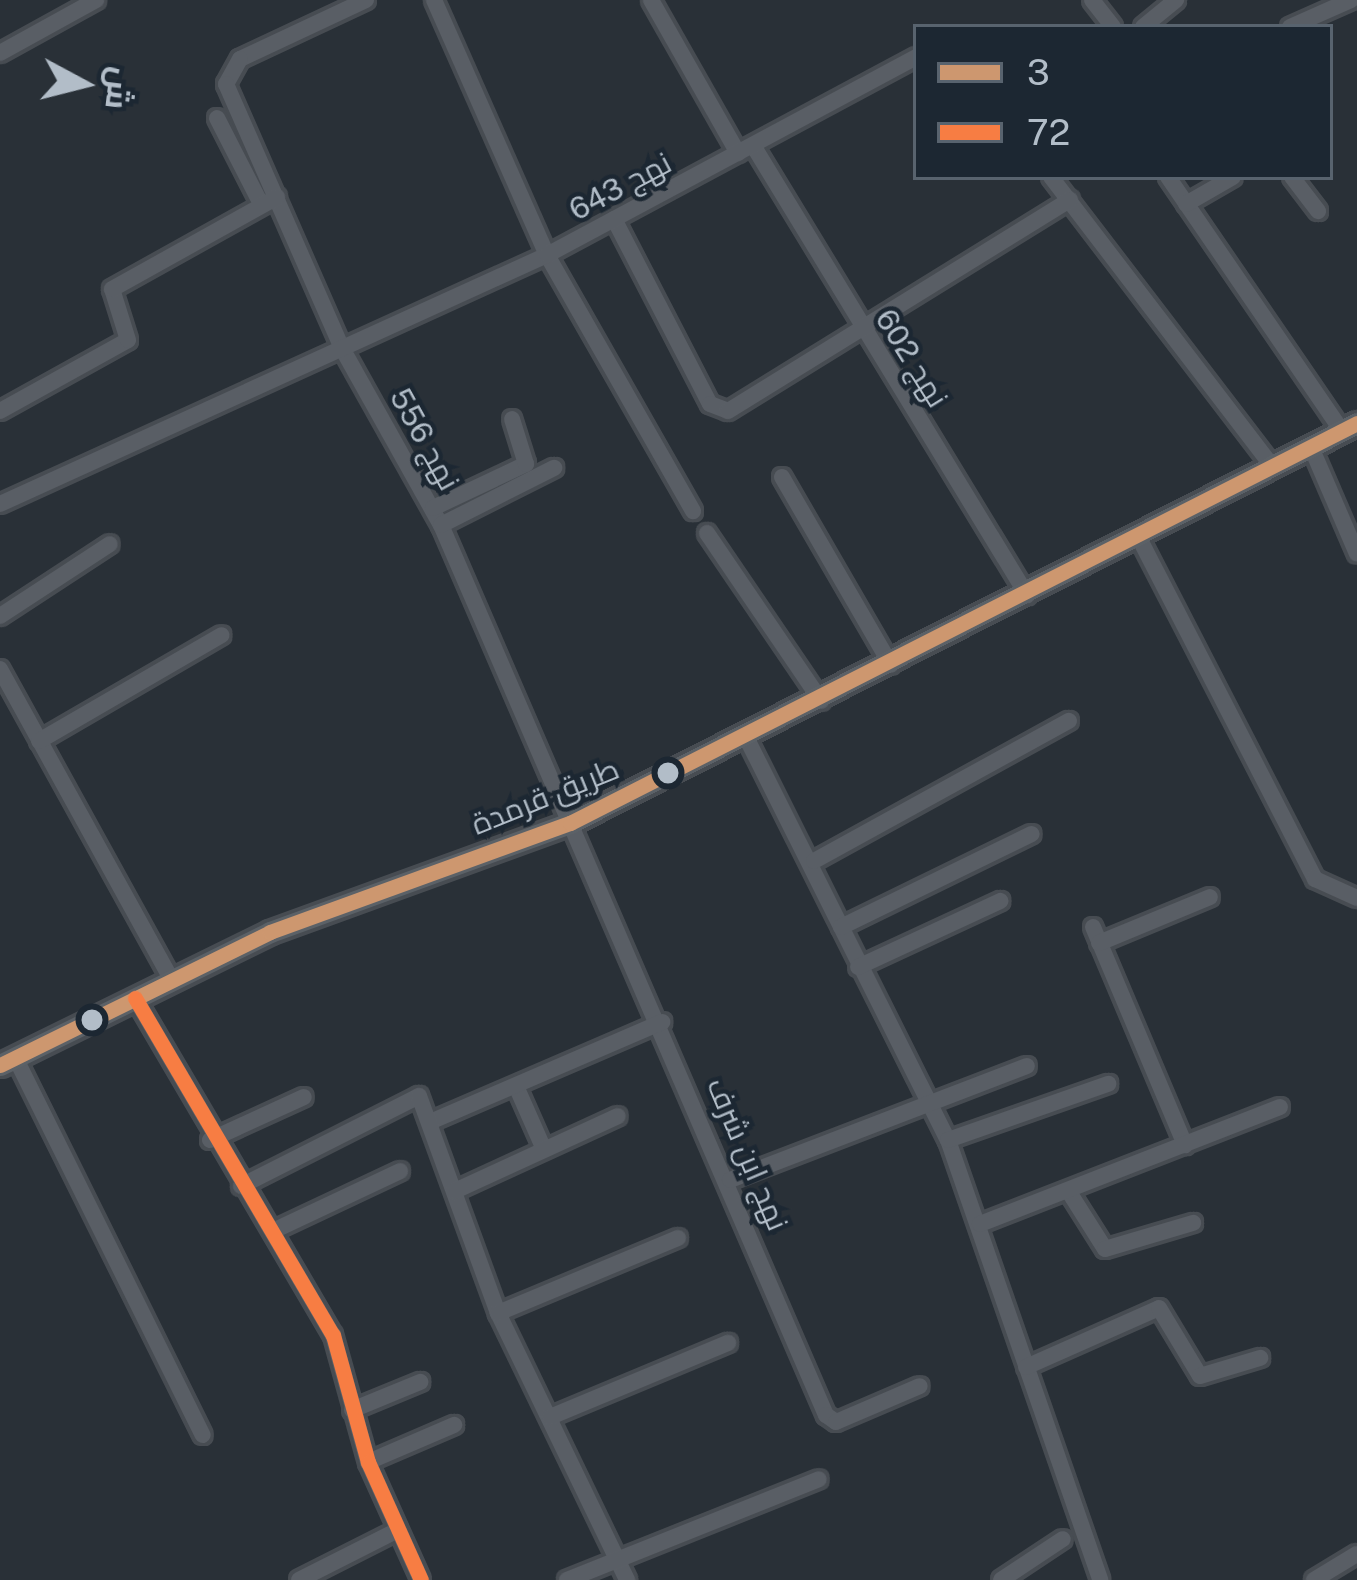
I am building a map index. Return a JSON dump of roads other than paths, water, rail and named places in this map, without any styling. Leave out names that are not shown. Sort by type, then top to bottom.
[{"type":"main road","name":"طريق قرمدة","points":[[7,1061],[171,979],[570,823],[747,739],[1350,427]]},
{"type":"street","points":[[0,53],[96,0]]},
{"type":"street","name":"نهج 556","points":[[366,0],[240,59],[226,84],[267,197],[344,350],[437,516],[570,823]]},
{"type":"street","points":[[434,0],[547,255],[693,511]]},
{"type":"street","name":"نهج 602","points":[[651,0],[1027,595]]},
{"type":"street","points":[[1092,0],[1111,24]]},
{"type":"street","points":[[1147,24],[1176,0]]},
{"type":"street","points":[[1297,24],[1351,0]]},
{"type":"street","name":"نهج 643","points":[[0,504],[547,255],[913,59]]},
{"type":"street","points":[[0,411],[128,340],[112,289],[267,197],[217,118]]},
{"type":"street","points":[[1053,180],[1273,467]]},
{"type":"street","points":[[1170,180],[1350,427]]},
{"type":"street","points":[[1186,204],[1228,180]]},
{"type":"street","points":[[1294,180],[1318,211]]},
{"type":"street","points":[[614,219],[718,409],[864,332],[1070,200]]},
{"type":"street","points":[[437,516],[526,464],[512,419]]},
{"type":"street","points":[[1311,447],[1357,554]]},
{"type":"street","points":[[437,516],[554,468]]},
{"type":"street","points":[[782,477],[891,665]]},
{"type":"street","points":[[706,533],[820,701]]},
{"type":"street","points":[[1138,536],[1315,879],[1357,898]]},
{"type":"street","points":[[0,616],[110,544]]},
{"type":"street","points":[[39,741],[222,635]]},
{"type":"street","points":[[0,669],[171,979]]},
{"type":"street","points":[[814,861],[1070,721]]},
{"type":"street","points":[[747,739],[814,861],[858,968],[948,1140],[1100,1580]]},
{"type":"street","name":"نهج ابن شرف","points":[[570,823],[662,1022],[826,1415],[836,1422],[920,1386]]},
{"type":"street","points":[[841,927],[1032,834]]},
{"type":"street","points":[[1185,1145],[1096,935],[1210,897]]},
{"type":"street","points":[[858,968],[1000,901]]},
{"type":"street","points":[[135,998],[210,1140],[277,1229],[333,1335],[368,1462],[421,1580]]},
{"type":"street","points":[[430,1122],[662,1022]]},
{"type":"street","points":[[7,1061],[203,1435]]},
{"type":"street","points":[[730,1180],[928,1100],[1027,1066]]},
{"type":"street","points":[[948,1140],[1108,1084]]},
{"type":"street","points":[[516,1086],[542,1145]]},
{"type":"street","points":[[210,1140],[304,1096]]},
{"type":"street","points":[[241,1186],[419,1096],[498,1312],[627,1580]]},
{"type":"street","points":[[980,1224],[1280,1107]]},
{"type":"street","points":[[455,1191],[542,1145],[618,1116]]},
{"type":"street","points":[[277,1229],[400,1171]]},
{"type":"street","points":[[1069,1192],[1092,1240],[1109,1250],[1193,1223]]},
{"type":"street","points":[[498,1312],[679,1238]]},
{"type":"street","points":[[1026,1367],[1159,1308],[1200,1376],[1260,1358]]},
{"type":"street","points":[[550,1417],[728,1343]]},
{"type":"street","points":[[352,1410],[420,1382]]},
{"type":"street","points":[[368,1462],[454,1425]]},
{"type":"street","points":[[567,1580],[819,1479]]},
{"type":"street","points":[[299,1580],[398,1530]]},
{"type":"street","points":[[1001,1580],[1063,1539]]},
{"type":"street","points":[[1314,1580],[1357,1554]]}]
